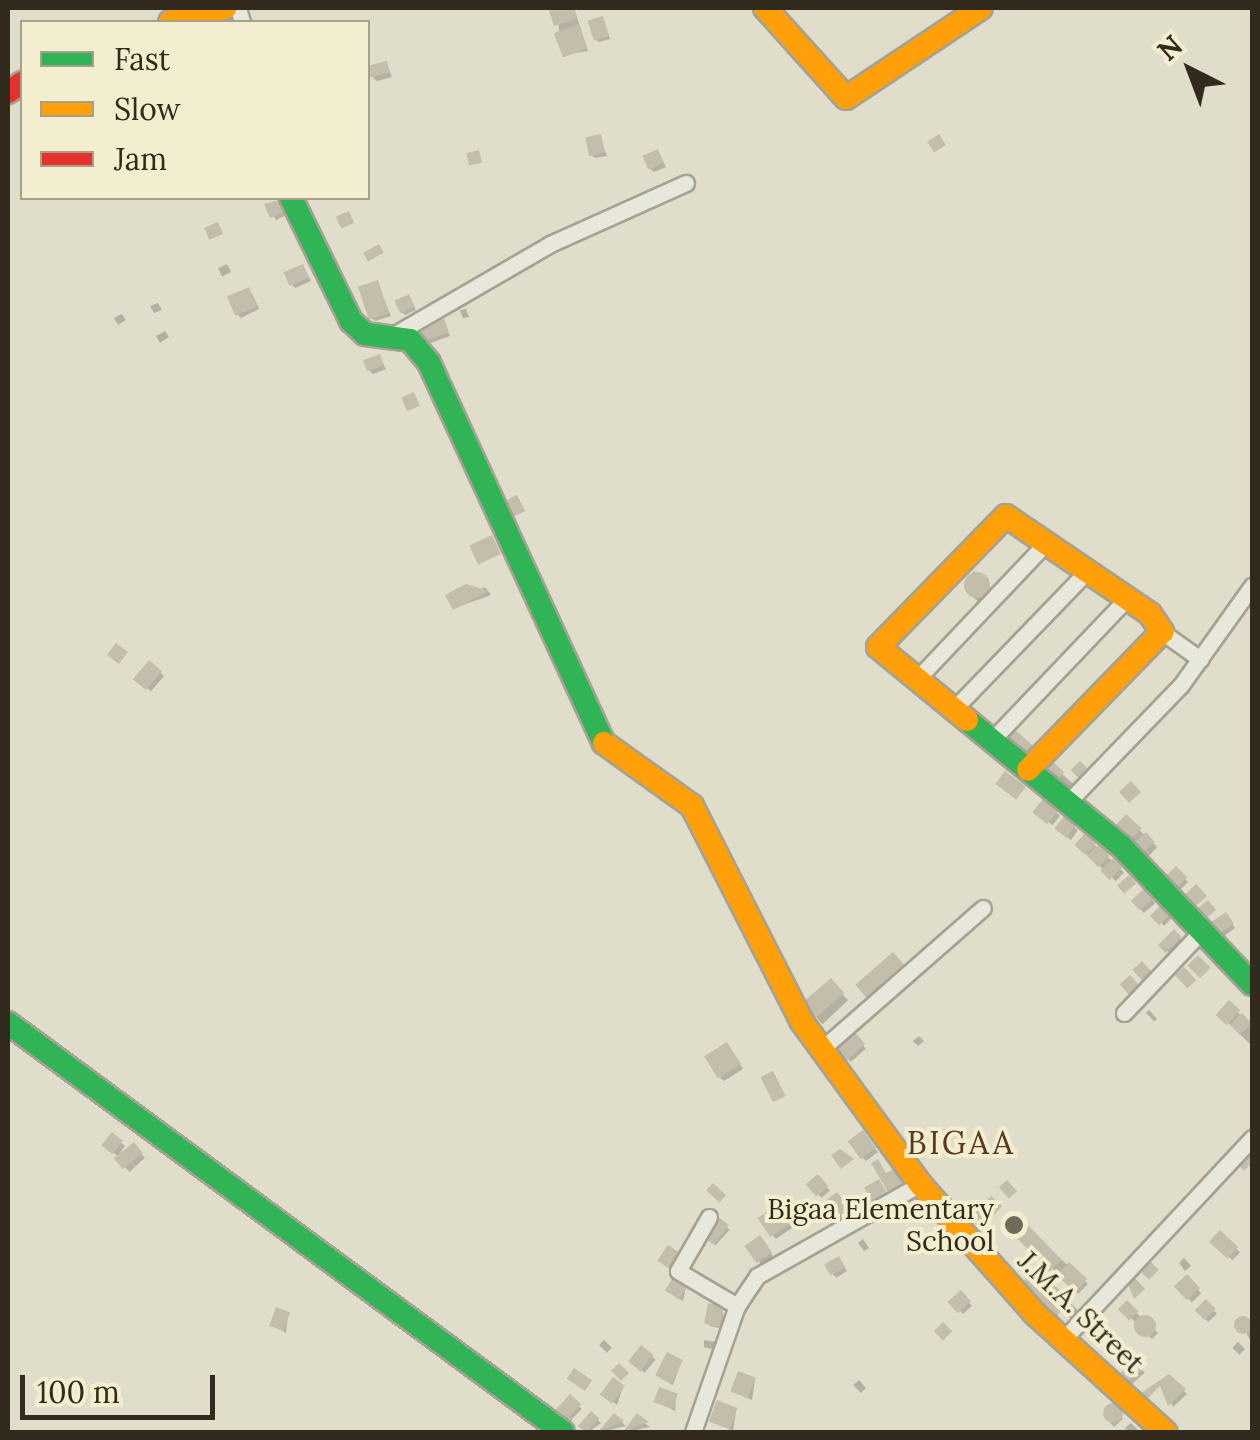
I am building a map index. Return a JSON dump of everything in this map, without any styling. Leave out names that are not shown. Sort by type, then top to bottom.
[{"type":"street","points":[[178,20],[225,8]]},
{"type":"street","points":[[765,8],[846,98],[872,89],[981,8]]},
{"type":"street","points":[[292,200],[351,322],[364,334],[394,334],[550,244],[686,183]]},
{"type":"street","name":"J.M.A. Street","points":[[394,334],[428,363],[579,705],[606,746],[661,776],[692,806],[824,1047],[920,1184],[1063,1340],[1165,1432]]},
{"type":"street","points":[[1200,658],[1162,632],[1127,598],[1006,516],[878,647],[952,712],[1068,802],[1252,984]]},
{"type":"street","points":[[916,680],[1046,543]]},
{"type":"street","points":[[952,712],[1087,571]]},
{"type":"street","points":[[1068,802],[1200,658],[1252,586]]},
{"type":"street","points":[[992,741],[1127,598]]},
{"type":"street","points":[[1028,770],[1162,632]]},
{"type":"street","points":[[824,1047],[983,908]]},
{"type":"street","points":[[1124,1013],[1200,933]]},
{"type":"street","points":[[8,1022],[563,1432]]},
{"type":"street","points":[[1063,1340],[1252,1138]]},
{"type":"street","points":[[692,1432],[736,1306],[756,1276],[920,1184]]},
{"type":"street","points":[[710,1218],[678,1271],[736,1306]]},
{"type":"building","points":[[548,8],[574,8],[577,19],[554,26]]},
{"type":"building","points":[[603,16],[609,36],[594,41],[588,21]]},
{"type":"building","points":[[578,24],[587,48],[563,58],[554,33]]},
{"type":"building","points":[[387,61],[390,73],[370,77],[370,65]]},
{"type":"building","points":[[601,134],[605,153],[589,156],[585,137]]},
{"type":"building","points":[[939,134],[946,145],[934,152],[927,141]]},
{"type":"building","points":[[658,149],[664,163],[648,169],[642,156]]},
{"type":"building","points":[[479,150],[482,163],[469,166],[466,153]]},
{"type":"building","points":[[288,200],[292,209],[270,218],[264,204]]},
{"type":"building","points":[[349,211],[354,223],[341,228],[336,216]]},
{"type":"building","points":[[218,222],[223,234],[209,240],[204,228]]},
{"type":"building","points":[[379,244],[384,253],[368,261],[363,253]]},
{"type":"building","points":[[303,264],[309,278],[290,286],[284,272]]},
{"type":"building","points":[[378,280],[389,313],[369,320],[358,286]]},
{"type":"building","points":[[249,287],[257,306],[235,316],[227,296]]},
{"type":"building","points":[[409,294],[415,307],[400,313],[394,301]]},
{"type":"building","points":[[444,319],[449,332],[425,341],[420,328]]},
{"type":"building","points":[[380,354],[384,365],[367,371],[363,360]]},
{"type":"building","points":[[414,392],[420,406],[407,411],[401,397]]},
{"type":"building","points":[[517,495],[525,511],[514,517],[505,501]]},
{"type":"building","points":[[492,535],[501,554],[478,565],[469,546]]},
{"type":"building","points":[[977,572],[986,576],[990,585],[986,594],[977,598],[968,594],[964,585],[968,576]]},
{"type":"building","points":[[466,584],[489,591],[453,610],[445,595]]},
{"type":"building","points":[[116,643],[128,652],[119,664],[107,655]]},
{"type":"building","points":[[149,660],[162,671],[146,690],[133,679]]},
{"type":"building","points":[[1015,730],[1040,752],[1030,763],[1005,741]]},
{"type":"building","points":[[1051,760],[1064,772],[1055,783],[1041,770]]},
{"type":"building","points":[[1080,761],[1090,771],[1081,780],[1071,770]]},
{"type":"building","points":[[1005,771],[1026,787],[1016,799],[995,784]]},
{"type":"building","points":[[1131,781],[1141,792],[1129,803],[1119,792]]},
{"type":"building","points":[[1043,799],[1058,811],[1047,824],[1032,812]]},
{"type":"building","points":[[1126,814],[1141,828],[1128,843],[1112,829]]},
{"type":"building","points":[[1064,816],[1076,825],[1066,838],[1054,829]]},
{"type":"building","points":[[1146,832],[1155,842],[1141,854],[1132,845]]},
{"type":"building","points":[[1085,833],[1096,843],[1085,855],[1074,845]]},
{"type":"building","points":[[1099,844],[1110,855],[1098,867],[1087,856]]},
{"type":"building","points":[[1113,858],[1122,867],[1109,880],[1100,871]]},
{"type":"building","points":[[1176,866],[1187,877],[1176,889],[1165,877]]},
{"type":"building","points":[[1129,875],[1136,883],[1124,894],[1117,885]]},
{"type":"building","points":[[1196,884],[1207,896],[1194,908],[1183,896]]},
{"type":"building","points":[[1145,888],[1154,898],[1140,910],[1131,901]]},
{"type":"building","points":[[1208,900],[1216,910],[1205,920],[1196,909]]},
{"type":"building","points":[[1162,904],[1171,913],[1159,925],[1150,916]]},
{"type":"building","points":[[1226,912],[1234,924],[1218,934],[1210,923]]},
{"type":"building","points":[[1174,929],[1182,937],[1166,953],[1158,945]]},
{"type":"building","points":[[893,952],[907,968],[869,1001],[855,985]]},
{"type":"building","points":[[1198,955],[1211,968],[1200,978],[1187,966]]},
{"type":"building","points":[[1142,961],[1152,972],[1142,981],[1132,970]]},
{"type":"building","points":[[1184,967],[1196,980],[1187,988],[1175,975]]},
{"type":"building","points":[[1130,975],[1140,986],[1130,996],[1120,984]]},
{"type":"building","points":[[831,978],[844,993],[814,1019],[801,1004]]},
{"type":"building","points":[[1229,1000],[1240,1010],[1227,1025],[1216,1015]]},
{"type":"building","points":[[1242,1013],[1252,1023],[1240,1035],[1230,1025]]},
{"type":"building","points":[[852,1029],[865,1044],[846,1060],[833,1045]]},
{"type":"building","points":[[727,1042],[741,1064],[718,1078],[704,1056]]},
{"type":"building","points":[[773,1071],[786,1096],[773,1102],[761,1077]]},
{"type":"building","points":[[863,1130],[876,1148],[861,1159],[848,1141]]},
{"type":"building","points":[[112,1132],[123,1141],[112,1154],[101,1145]]},
{"type":"building","points":[[134,1142],[143,1153],[123,1169],[114,1158]]},
{"type":"building","points":[[1252,1148],[1252,1163],[1244,1171],[1236,1163]]},
{"type":"building","points":[[840,1149],[854,1159],[841,1169],[831,1155]]},
{"type":"building","points":[[878,1159],[886,1173],[896,1168],[904,1183],[888,1192],[871,1163]]},
{"type":"building","points":[[818,1174],[828,1186],[816,1197],[806,1184]]},
{"type":"building","points":[[879,1179],[889,1196],[874,1205],[864,1188]]},
{"type":"building","points":[[1007,1180],[1017,1191],[1009,1199],[999,1187]]},
{"type":"building","points":[[713,1183],[726,1195],[719,1203],[706,1190]]},
{"type":"building","points":[[837,1192],[849,1208],[835,1218],[823,1202]]},
{"type":"building","points":[[991,1196],[1002,1206],[994,1215],[983,1205]]},
{"type":"building","points":[[784,1200],[797,1219],[770,1237],[757,1218]]},
{"type":"building","points":[[974,1204],[985,1215],[976,1225],[965,1213]]},
{"type":"building","points":[[717,1216],[729,1225],[714,1245],[702,1236]]},
{"type":"building","points":[[1024,1221],[1062,1260],[1049,1272],[1012,1233]]},
{"type":"building","points":[[1220,1230],[1238,1247],[1227,1259],[1209,1242]]},
{"type":"building","points":[[760,1235],[772,1252],[756,1263],[744,1246]]},
{"type":"building","points":[[668,1245],[683,1255],[672,1271],[657,1261]]},
{"type":"building","points":[[839,1256],[845,1267],[830,1276],[824,1264]]},
{"type":"building","points":[[1149,1260],[1159,1270],[1149,1280],[1139,1270]]},
{"type":"building","points":[[1069,1262],[1087,1279],[1075,1292],[1057,1275]]},
{"type":"building","points":[[1036,1268],[1071,1301],[1057,1316],[1022,1283]]},
{"type":"building","points":[[1187,1274],[1200,1288],[1187,1300],[1174,1286]]},
{"type":"building","points":[[674,1276],[688,1285],[679,1300],[665,1290]]},
{"type":"building","points":[[1133,1276],[1145,1289],[1134,1299],[1127,1282]]},
{"type":"building","points":[[961,1290],[971,1301],[958,1313],[948,1302]]},
{"type":"building","points":[[1206,1299],[1216,1309],[1205,1320],[1195,1310]]},
{"type":"building","points":[[1127,1300],[1138,1311],[1129,1321],[1118,1309]]},
{"type":"building","points":[[708,1303],[724,1306],[720,1327],[704,1324]]},
{"type":"building","points":[[276,1307],[290,1312],[283,1331],[269,1326]]},
{"type":"building","points":[[1145,1315],[1153,1318],[1153,1334],[1145,1337],[1137,1334],[1134,1326],[1137,1318]]},
{"type":"building","points":[[1243,1316],[1250,1318],[1250,1332],[1243,1334],[1236,1332],[1234,1325],[1236,1318]]},
{"type":"building","points":[[943,1322],[952,1331],[943,1340],[934,1331]]},
{"type":"building","points":[[641,1345],[654,1355],[641,1371],[628,1362]]},
{"type":"building","points":[[667,1352],[683,1360],[671,1383],[655,1375]]},
{"type":"building","points":[[1137,1360],[1144,1369],[1123,1385],[1117,1376]]},
{"type":"building","points":[[619,1363],[629,1373],[621,1381],[611,1371]]},
{"type":"building","points":[[574,1368],[592,1380],[585,1391],[567,1379]]},
{"type":"building","points":[[738,1371],[756,1378],[748,1398],[730,1392]]},
{"type":"building","points":[[1169,1374],[1186,1389],[1168,1406],[1160,1386],[1147,1399],[1141,1393]]},
{"type":"building","points":[[613,1377],[625,1386],[612,1404],[600,1395]]},
{"type":"building","points":[[659,1387],[678,1394],[672,1409],[654,1402]]},
{"type":"building","points":[[570,1394],[581,1404],[567,1420],[556,1410]]},
{"type":"building","points":[[717,1400],[738,1408],[729,1429],[709,1421]]},
{"type":"building","points":[[1113,1403],[1123,1413],[1113,1423],[1103,1413]]},
{"type":"building","points":[[591,1411],[599,1418],[587,1432],[578,1426]]},
{"type":"building","points":[[614,1413],[624,1421],[598,1432]]},
{"type":"building","points":[[637,1413],[649,1422],[623,1432]]},
{"type":"traffic: fast","points":[[292,200],[351,321],[365,334],[410,340],[429,363],[604,743]]},
{"type":"traffic: fast","points":[[967,720],[1121,846],[1252,984]]},
{"type":"traffic: fast","points":[[8,1023],[563,1432]]},
{"type":"traffic: slow","points":[[178,20],[225,8]]},
{"type":"traffic: slow","points":[[765,8],[846,98],[981,8]]},
{"type":"traffic: slow","points":[[967,720],[878,647],[1006,516],[1150,614],[1162,632],[1028,770]]},
{"type":"traffic: slow","points":[[604,743],[692,806],[802,1022],[920,1184],[1035,1314],[1165,1432]]},
{"type":"traffic: jam","points":[[8,92],[20,84]]},
{"type":"place","name":"Bigaa Elementary School","points":[[1014,1225]]},
{"type":"district","name":"BIGAA","points":[[961,1143]]}]
